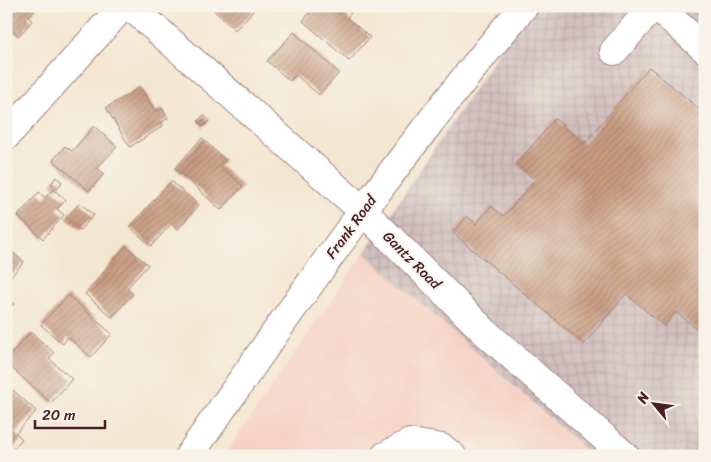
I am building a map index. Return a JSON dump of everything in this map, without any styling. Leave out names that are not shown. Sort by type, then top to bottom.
[{"type":"main road","points":[[6,136],[123,6]]},
{"type":"main road","name":"Gantz Road","points":[[130,6],[362,210],[485,332],[625,456]]},
{"type":"main road","name":"Frank Road","points":[[189,456],[362,210],[476,63],[524,6]]},
{"type":"main road","points":[[614,51],[655,6],[705,49]]},
{"type":"main road","points":[[385,456],[410,443],[442,448],[452,456]]},
{"type":"shaded area","points":[[530,6],[705,6],[705,456],[592,456],[364,253]]},
{"type":"shaded area","points":[[364,253],[542,413],[592,456],[224,456]]},
{"type":"building","points":[[6,6],[33,6],[36,9],[28,17],[32,21],[19,36],[14,32],[7,39]]},
{"type":"building","points":[[209,6],[249,6],[254,10],[235,30]]},
{"type":"building","points":[[315,6],[347,6],[352,11],[347,18],[370,37],[349,61],[303,21]]},
{"type":"building","points":[[294,32],[339,73],[319,95],[296,75],[290,81],[267,61]]},
{"type":"building","points":[[649,67],[705,114],[705,336],[676,312],[664,326],[626,294],[584,344],[453,233],[467,216],[476,224],[491,206],[504,216],[535,180],[516,164],[555,119],[584,144]]},
{"type":"building","points":[[140,87],[156,112],[162,108],[168,118],[161,123],[163,126],[130,147],[106,108]]},
{"type":"building","points":[[204,115],[209,121],[203,127],[198,121]]},
{"type":"building","points":[[94,126],[117,147],[97,168],[104,174],[89,191],[53,160],[65,146],[72,151]]},
{"type":"building","points":[[202,138],[225,160],[220,166],[243,186],[221,210],[175,168]]},
{"type":"building","points":[[56,177],[62,182],[57,189],[51,184]]},
{"type":"building","points":[[171,181],[199,205],[178,229],[172,223],[151,246],[130,227]]},
{"type":"building","points":[[53,189],[66,200],[57,209],[64,215],[43,239],[18,216],[39,192],[45,198]]},
{"type":"building","points":[[80,203],[94,215],[80,230],[66,217]]},
{"type":"building","points":[[126,246],[148,265],[127,288],[133,294],[112,317],[85,294]]},
{"type":"building","points":[[6,247],[24,262],[6,282]]},
{"type":"building","points":[[68,295],[112,334],[91,357],[68,337],[63,344],[41,325]]},
{"type":"building","points":[[6,297],[14,304],[8,310],[6,308]]},
{"type":"building","points":[[31,332],[54,353],[49,359],[72,379],[51,403],[6,363],[6,360]]},
{"type":"building","points":[[13,390],[36,411],[16,433],[22,439],[6,456],[6,397]]}]
